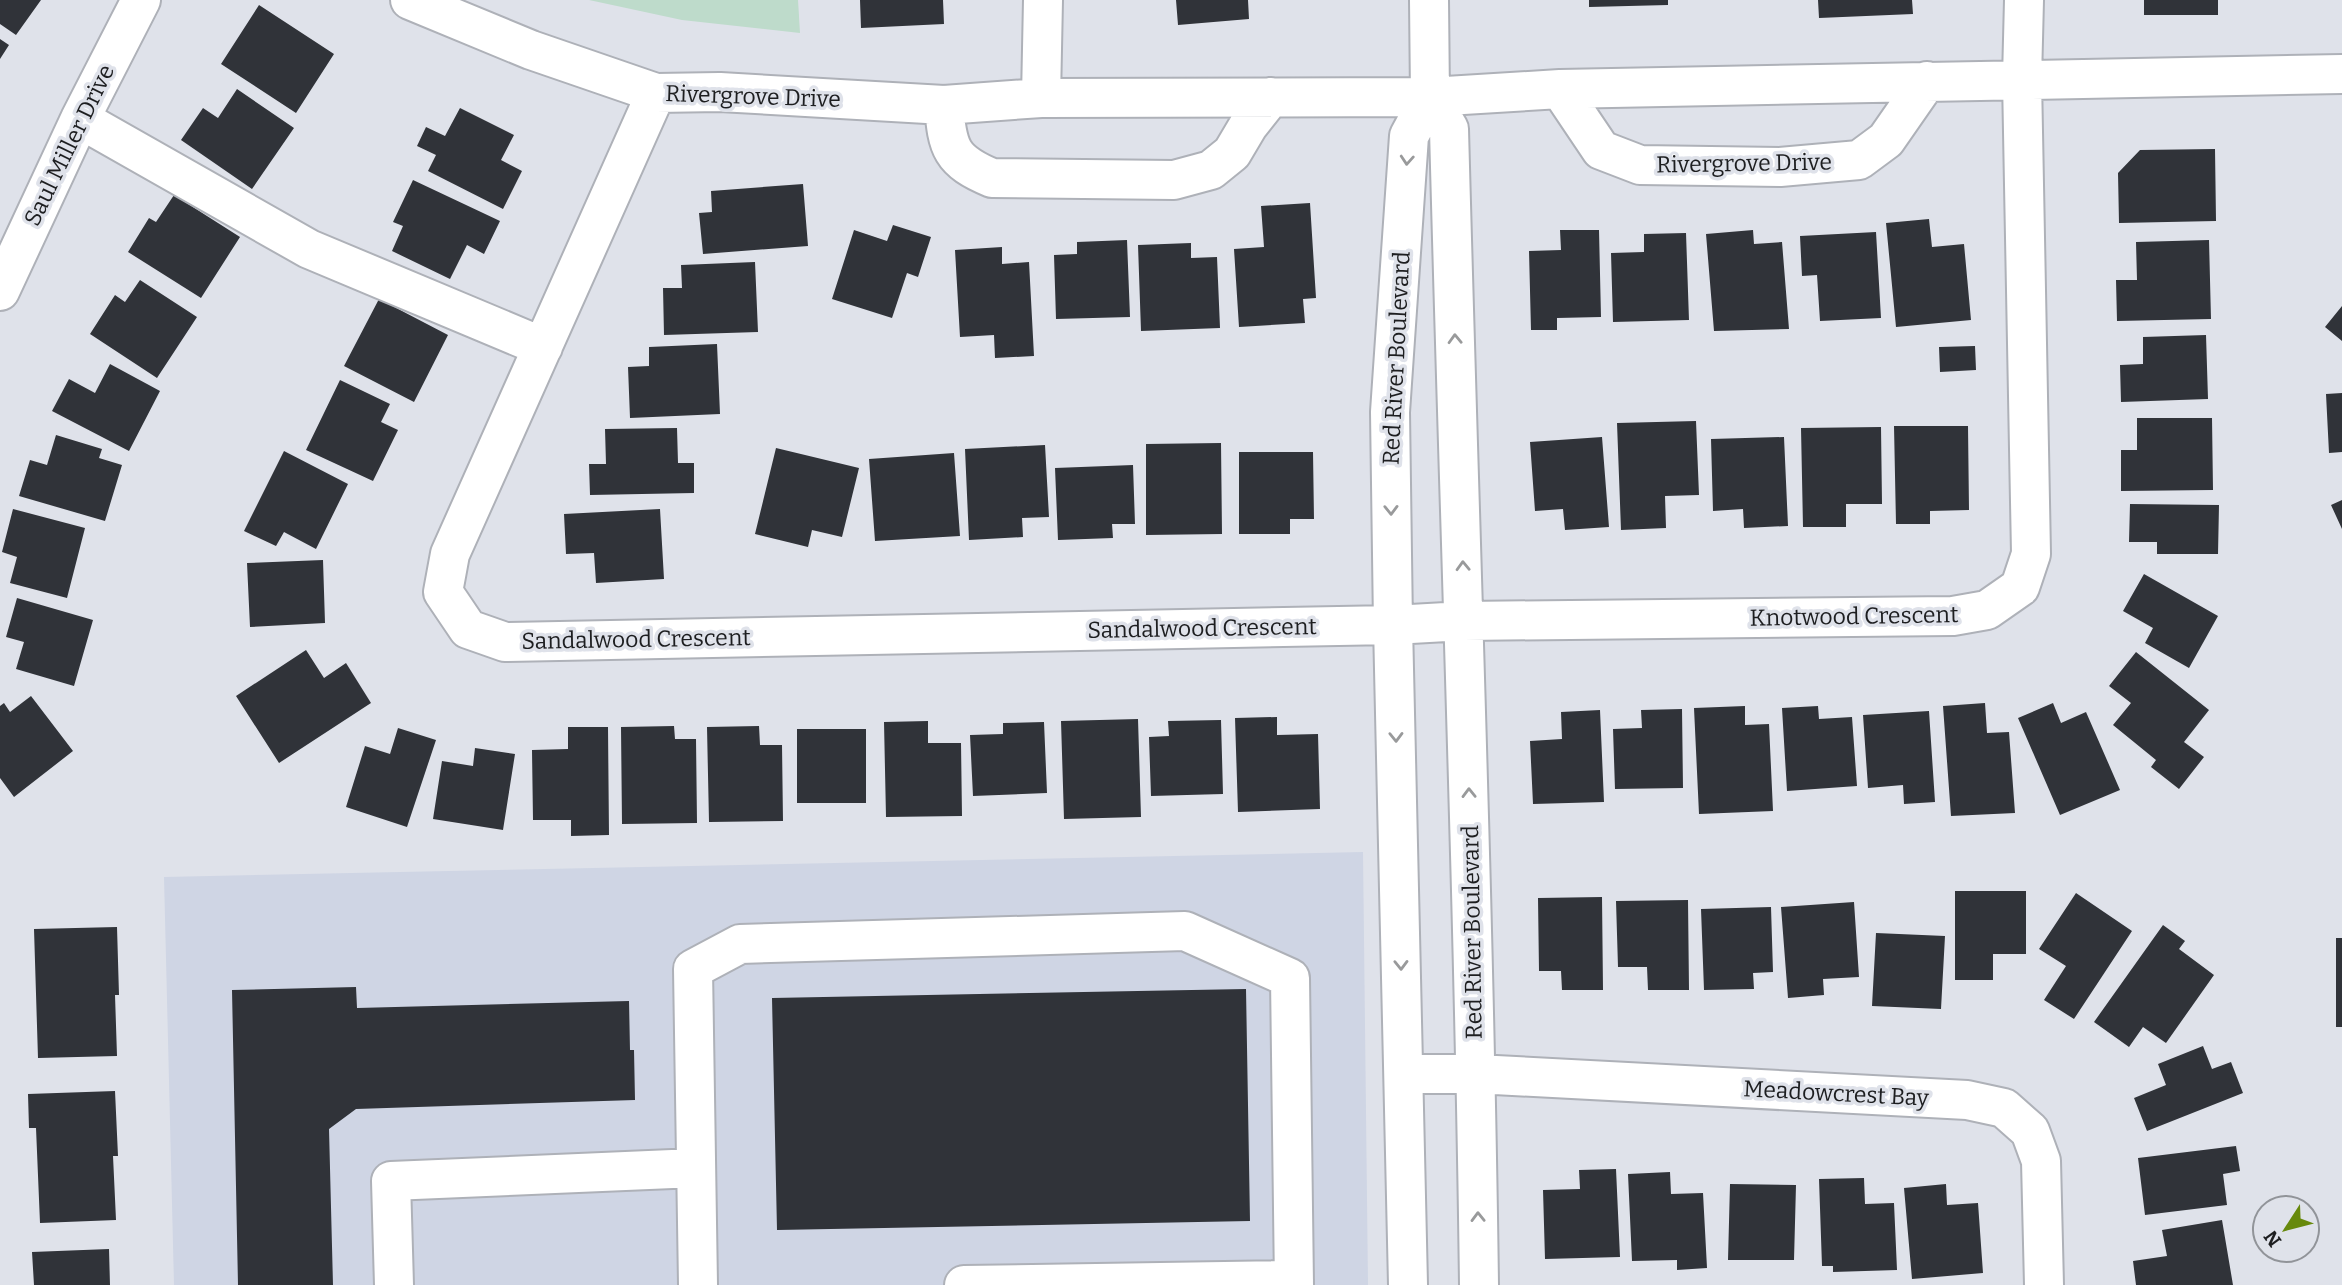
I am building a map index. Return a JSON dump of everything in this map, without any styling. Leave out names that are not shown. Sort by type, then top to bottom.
[{"type":"street","name":"Saul Miller Drive","points":[[0,291],[80,119],[141,0]]},
{"type":"street","name":"Rivergrove Drive","points":[[410,0],[531,50],[656,93],[720,92],[944,105],[1041,99],[1430,97],[1559,89],[2342,74]]},
{"type":"street","points":[[1041,99],[1043,0]]},
{"type":"street","name":"Red River Boulevard","points":[[1408,1285],[1390,412],[1409,136],[1430,97],[1429,0]]},
{"type":"street","name":"Knotwood Crescent","points":[[1464,621],[1952,616],[1987,610],[2020,587],[2031,554],[2022,79],[2024,0]]},
{"type":"street","name":"Rivergrove Drive","points":[[1559,89],[1601,150],[1640,165],[1780,167],[1859,160],[1886,140],[1927,81]]},
{"type":"street","name":"Sandalwood Crescent","points":[[656,93],[450,554],[443,592],[468,629],[505,642],[1393,625]]},
{"type":"street","points":[[944,105],[946,128],[954,153],[970,169],[992,178],[1174,180],[1210,170],[1232,153],[1248,126],[1271,97]]},
{"type":"street","name":"Red River Boulevard","points":[[1430,97],[1449,129],[1476,1074],[1479,1285]]},
{"type":"street","points":[[80,119],[309,249],[543,347]]},
{"type":"street","points":[[1393,625],[1464,621]]},
{"type":"street","points":[[698,1285],[694,969],[740,944],[1185,931],[1290,978],[1294,1282],[964,1285]]},
{"type":"street","points":[[1404,1074],[1476,1074]]},
{"type":"street","name":"Meadowcrest Bay","points":[[1476,1074],[1968,1100],[2004,1108],[2030,1131],[2041,1161],[2044,1285]]},
{"type":"street","points":[[394,1285],[391,1181],[696,1168]]},
{"type":"shaded area","points":[[1363,852],[1368,1285],[174,1285],[164,877]]},
{"type":"green space","points":[[589,0],[798,0],[800,33],[682,20]]},
{"type":"building","points":[[0,0],[41,0],[16,35],[0,24]]},
{"type":"building","points":[[860,0],[943,0],[944,24],[861,28]]},
{"type":"building","points":[[1176,0],[1248,0],[1249,19],[1178,25]]},
{"type":"building","points":[[1589,0],[1668,0],[1668,5],[1589,7]]},
{"type":"building","points":[[1818,0],[1912,0],[1913,14],[1819,18]]},
{"type":"building","points":[[2144,0],[2218,0],[2218,15],[2144,15]]},
{"type":"building","points":[[259,5],[334,54],[296,113],[221,64]]},
{"type":"building","points":[[0,39],[9,45],[0,59]]},
{"type":"building","points":[[237,89],[294,128],[252,189],[181,140],[203,108],[218,118]]},
{"type":"building","points":[[460,108],[514,135],[501,160],[522,171],[503,209],[428,171],[436,155],[417,146],[426,127],[445,136]]},
{"type":"building","points":[[2215,149],[2216,221],[2119,223],[2118,173],[2140,150]]},
{"type":"building","points":[[413,180],[500,221],[484,254],[467,245],[450,279],[392,251],[403,226],[393,222]]},
{"type":"building","points":[[803,184],[808,246],[703,254],[699,213],[712,212],[711,191]]},
{"type":"building","points":[[174,195],[240,237],[201,298],[128,252],[149,218],[156,222]]},
{"type":"building","points":[[1310,203],[1316,298],[1303,299],[1305,323],[1239,327],[1234,249],[1264,247],[1261,206]]},
{"type":"building","points":[[1929,219],[1932,247],[1964,244],[1971,320],[1896,327],[1886,223]]},
{"type":"building","points":[[893,225],[931,237],[918,277],[907,273],[892,318],[832,299],[854,230],[887,241]]},
{"type":"building","points":[[1560,230],[1599,230],[1601,317],[1557,318],[1557,330],[1531,330],[1529,251],[1561,250]]},
{"type":"building","points":[[1753,230],[1754,244],[1782,242],[1789,329],[1714,331],[1706,234]]},
{"type":"building","points":[[1876,232],[1881,318],[1820,321],[1817,275],[1802,276],[1800,236]]},
{"type":"building","points":[[1686,233],[1689,320],[1613,322],[1611,253],[1644,252],[1644,234]]},
{"type":"building","points":[[1127,240],[1130,317],[1056,319],[1054,255],[1077,254],[1077,242]]},
{"type":"building","points":[[2209,240],[2211,319],[2117,321],[2116,280],[2137,280],[2136,242]]},
{"type":"building","points":[[1191,243],[1191,258],[1217,257],[1220,328],[1141,331],[1138,245]]},
{"type":"building","points":[[1002,247],[1002,264],[1029,262],[1034,356],[995,358],[994,335],[960,337],[955,250]]},
{"type":"building","points":[[755,262],[758,332],[664,335],[663,288],[682,288],[681,265]]},
{"type":"building","points":[[140,280],[197,317],[157,378],[90,334],[115,295],[125,302]]},
{"type":"building","points":[[379,299],[448,335],[414,402],[344,366]]},
{"type":"building","points":[[2342,306],[2342,341],[2325,327]]},
{"type":"building","points":[[2206,335],[2208,399],[2121,402],[2120,365],[2143,364],[2143,337]]},
{"type":"building","points":[[717,344],[720,414],[630,418],[628,367],[649,366],[649,347]]},
{"type":"building","points":[[1975,346],[1976,370],[1940,372],[1939,347]]},
{"type":"building","points":[[110,364],[160,391],[129,451],[52,411],[69,379],[95,393]]},
{"type":"building","points":[[340,380],[390,404],[381,422],[398,430],[373,481],[306,450]]},
{"type":"building","points":[[2342,393],[2342,452],[2329,453],[2326,394]]},
{"type":"building","points":[[2137,418],[2212,418],[2213,490],[2121,491],[2121,450],[2137,450]]},
{"type":"building","points":[[1696,421],[1699,495],[1665,496],[1666,528],[1621,530],[1617,423]]},
{"type":"building","points":[[1894,426],[1968,426],[1969,510],[1930,511],[1930,524],[1896,524]]},
{"type":"building","points":[[1881,427],[1882,504],[1846,504],[1846,527],[1803,527],[1801,428]]},
{"type":"building","points":[[677,428],[678,463],[694,463],[694,493],[590,495],[589,464],[606,464],[605,429]]},
{"type":"building","points":[[56,435],[102,449],[99,458],[122,465],[105,521],[19,496],[30,460],[47,465]]},
{"type":"building","points":[[1602,437],[1609,527],[1565,530],[1563,509],[1535,511],[1530,442]]},
{"type":"building","points":[[1784,437],[1788,526],[1744,528],[1743,509],[1713,511],[1711,439]]},
{"type":"building","points":[[1221,443],[1222,534],[1146,535],[1146,444]]},
{"type":"building","points":[[1045,445],[1049,517],[1022,518],[1023,537],[969,540],[965,449]]},
{"type":"building","points":[[776,448],[859,468],[842,537],[812,530],[808,547],[755,534]]},
{"type":"building","points":[[284,451],[348,484],[316,549],[284,532],[276,546],[244,531]]},
{"type":"building","points":[[1239,452],[1313,452],[1314,519],[1290,519],[1290,534],[1239,534]]},
{"type":"building","points":[[954,453],[960,536],[875,541],[869,459]]},
{"type":"building","points":[[1133,465],[1135,524],[1112,524],[1113,538],[1058,540],[1055,468]]},
{"type":"building","points":[[2342,500],[2342,529],[2331,505]]},
{"type":"building","points":[[2130,504],[2219,505],[2218,554],[2157,554],[2157,542],[2129,542]]},
{"type":"building","points":[[13,509],[85,528],[67,598],[10,583],[17,557],[2,552]]},
{"type":"building","points":[[660,509],[664,579],[596,583],[594,553],[566,554],[564,514]]},
{"type":"building","points":[[323,560],[325,623],[250,627],[247,563]]},
{"type":"building","points":[[2144,574],[2218,616],[2189,668],[2145,643],[2153,628],[2123,611]]},
{"type":"building","points":[[17,598],[93,620],[74,686],[16,669],[24,642],[6,637]]},
{"type":"building","points":[[306,650],[324,678],[346,663],[371,703],[279,763],[236,696]]},
{"type":"building","points":[[2136,652],[2209,710],[2184,742],[2204,757],[2179,789],[2151,767],[2156,760],[2113,725],[2131,703],[2109,686]]},
{"type":"building","points":[[31,696],[73,751],[14,797],[0,778],[0,706],[4,703],[10,712]]},
{"type":"building","points":[[1985,703],[1987,733],[2009,732],[2015,813],[1951,816],[1943,706]]},
{"type":"building","points":[[2053,703],[2061,723],[2086,712],[2120,790],[2060,815],[2018,718]]},
{"type":"building","points":[[1745,706],[1745,725],[1769,724],[1773,811],[1699,814],[1694,708]]},
{"type":"building","points":[[1818,706],[1819,719],[1852,717],[1857,786],[1787,791],[1782,708]]},
{"type":"building","points":[[1682,709],[1683,788],[1615,789],[1613,729],[1642,728],[1641,710]]},
{"type":"building","points":[[1600,710],[1604,802],[1533,804],[1530,741],[1562,739],[1561,712]]},
{"type":"building","points":[[1929,711],[1935,802],[1904,804],[1903,785],[1868,788],[1863,715]]},
{"type":"building","points":[[1277,717],[1277,735],[1318,734],[1320,809],[1238,812],[1235,718]]},
{"type":"building","points":[[1138,719],[1141,817],[1064,819],[1061,721]]},
{"type":"building","points":[[1221,720],[1223,794],[1151,796],[1149,737],[1169,736],[1168,721]]},
{"type":"building","points":[[928,721],[928,743],[961,743],[962,816],[886,817],[884,722]]},
{"type":"building","points":[[1044,722],[1047,793],[973,796],[970,735],[1003,734],[1003,723]]},
{"type":"building","points":[[674,726],[675,739],[696,739],[697,823],[622,824],[621,727]]},
{"type":"building","points":[[759,726],[760,745],[782,745],[783,821],[709,822],[707,727]]},
{"type":"building","points":[[568,727],[608,727],[609,835],[571,836],[571,820],[533,820],[532,750],[568,749]]},
{"type":"building","points":[[398,728],[436,740],[407,827],[346,807],[365,746],[390,754]]},
{"type":"building","points":[[797,729],[866,729],[866,803],[797,803]]},
{"type":"building","points":[[475,748],[515,754],[503,830],[433,819],[442,761],[473,766]]},
{"type":"building","points":[[1955,891],[2026,891],[2026,954],[1993,954],[1993,980],[1955,980]]},
{"type":"building","points":[[2076,893],[2132,931],[2074,1019],[2044,1000],[2066,966],[2039,949]]},
{"type":"building","points":[[1602,897],[1603,990],[1562,990],[1561,971],[1539,971],[1538,898]]},
{"type":"building","points":[[1688,900],[1689,990],[1648,990],[1647,967],[1618,967],[1616,901]]},
{"type":"building","points":[[1854,902],[1859,977],[1823,979],[1824,995],[1788,998],[1781,907]]},
{"type":"building","points":[[1771,907],[1773,972],[1753,973],[1754,989],[1704,990],[1701,909]]},
{"type":"building","points":[[2163,925],[2185,941],[2179,949],[2214,975],[2166,1043],[2143,1027],[2129,1047],[2094,1022]]},
{"type":"building","points":[[117,927],[117,1056],[38,1058],[34,929]]},
{"type":"building","points":[[1876,933],[1945,936],[1941,1009],[1872,1006]]},
{"type":"building","points":[[2336,938],[2342,938],[2342,1027],[2336,1027]]},
{"type":"building","points":[[356,987],[357,1008],[629,1001],[635,1100],[356,1109],[329,1129],[333,1285],[238,1285],[232,990]]},
{"type":"building","points":[[1246,989],[1250,1221],[777,1230],[772,998]]},
{"type":"building","points":[[2203,1046],[2212,1069],[2231,1062],[2243,1093],[2147,1131],[2134,1098],[2166,1085],[2158,1064]]},
{"type":"building","points":[[115,1091],[118,1156],[113,1156],[116,1220],[40,1223],[36,1128],[29,1128],[28,1094]]},
{"type":"building","points":[[2236,1146],[2240,1171],[2223,1174],[2227,1205],[2145,1215],[2138,1158]]},
{"type":"building","points":[[1616,1169],[1620,1257],[1545,1259],[1543,1190],[1580,1189],[1579,1170]]},
{"type":"building","points":[[1670,1172],[1671,1194],[1703,1193],[1707,1268],[1677,1270],[1677,1260],[1632,1261],[1628,1174]]},
{"type":"building","points":[[1864,1178],[1865,1204],[1894,1203],[1897,1270],[1833,1272],[1833,1266],[1822,1266],[1819,1179]]},
{"type":"building","points":[[1730,1184],[1796,1185],[1794,1260],[1728,1260]]},
{"type":"building","points":[[1946,1184],[1947,1205],[1978,1203],[1983,1273],[1912,1279],[1904,1188]]},
{"type":"building","points":[[2222,1220],[2233,1285],[2136,1285],[2133,1261],[2167,1256],[2162,1230]]},
{"type":"building","points":[[109,1249],[110,1285],[34,1285],[32,1252]]}]
